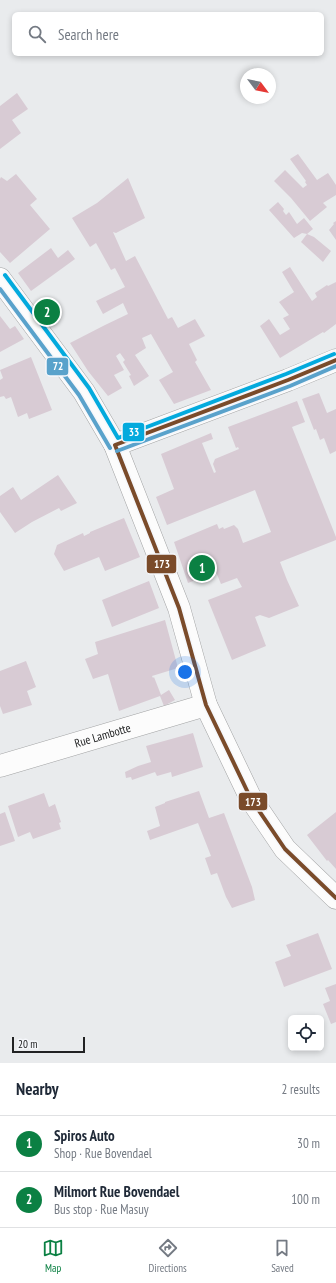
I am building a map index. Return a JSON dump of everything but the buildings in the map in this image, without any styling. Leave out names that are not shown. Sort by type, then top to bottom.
[{"type":"street","points":[[0,279],[84,392],[115,445],[179,608],[206,706],[255,805],[285,849],[336,898]]},
{"type":"street","points":[[115,445],[288,380],[336,360]]},
{"type":"street","name":"Rue Lambotte","points":[[0,766],[206,706]]},
{"type":"transit line","name":"33","points":[[5,275],[89,388],[118,438],[286,374],[334,354]]},
{"type":"transit line","name":"72","points":[[0,289],[79,395],[110,448]]},
{"type":"transit line","name":"173","points":[[115,445],[288,380],[336,360]]},
{"type":"transit line","name":"72","points":[[117,451],[290,386],[336,366]]},
{"type":"transit line","name":"173","points":[[115,445],[179,608],[206,705],[251,799],[285,849],[336,898]]},
{"type":"place","name":"Milmort Rue Bovendael","points":[[47,312]]},
{"type":"place","name":"Spiros Auto","points":[[202,568]]}]
